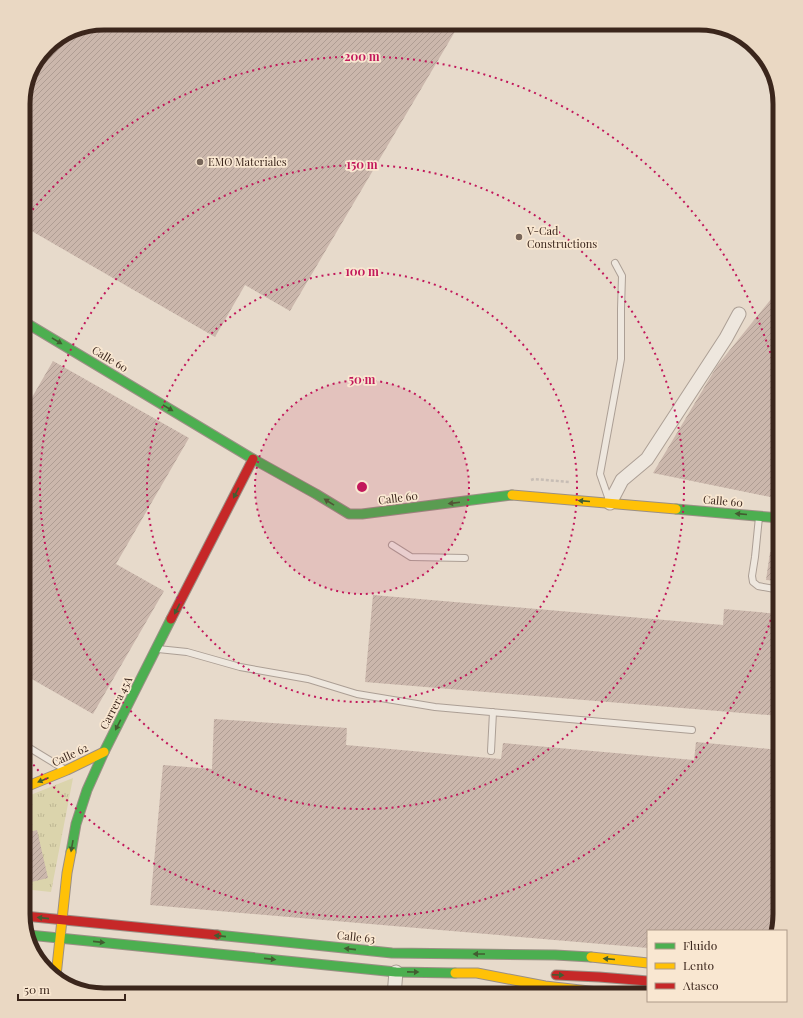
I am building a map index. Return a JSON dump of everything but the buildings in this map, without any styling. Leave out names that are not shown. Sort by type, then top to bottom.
[{"type":"street","points":[[610,503],[622,480],[647,459],[726,338],[739,314]]},
{"type":"street","name":"Calle 60","points":[[30,326],[253,459],[349,514],[362,514],[515,495],[773,517]]},
{"type":"street","name":"Carrera 45A","points":[[57,971],[67,873],[76,824],[88,790],[104,752],[253,459]]},
{"type":"street","name":"Calle 62","points":[[30,785],[67,770],[104,752]]},
{"type":"street","name":"Calle 63","points":[[30,917],[392,953],[441,955],[522,954],[580,956],[647,963]]},
{"type":"street","points":[[33,935],[396,972],[541,975],[647,980]]},
{"type":"street","points":[[395,988],[396,972]]},
{"type":"street","points":[[476,973],[563,988]]},
{"type":"lane","points":[[610,503],[600,474],[621,359],[622,276],[615,263]]},
{"type":"lane","points":[[760,516],[752,576],[753,582],[758,586],[773,589]]},
{"type":"lane","points":[[392,545],[411,557],[465,558]]},
{"type":"lane","points":[[157,649],[187,652],[240,667],[308,679],[357,694],[435,706],[692,730]]},
{"type":"lane","points":[[491,751],[493,712]]},
{"type":"lane","points":[[30,748],[67,770]]},
{"type":"path","points":[[527,483],[534,479],[571,482]]},
{"type":"green space","points":[[73,778],[51,892],[30,890],[30,795]]},
{"type":"traffic: fast","points":[[30,325],[253,459],[349,514],[362,514],[512,495]]},
{"type":"traffic: fast","points":[[676,509],[773,517]]},
{"type":"traffic: fast","points":[[71,852],[76,824],[87,790],[104,752],[171,619]]},
{"type":"traffic: fast","points":[[33,935],[396,972],[455,973]]},
{"type":"traffic: fast","points":[[217,935],[392,953],[555,955],[591,957]]},
{"type":"traffic: slow","points":[[512,495],[676,509]]},
{"type":"traffic: slow","points":[[30,785],[67,770],[104,752]]},
{"type":"traffic: slow","points":[[57,971],[67,873],[71,852]]},
{"type":"traffic: slow","points":[[591,957],[647,963]]},
{"type":"traffic: slow","points":[[455,973],[477,973],[563,988]]},
{"type":"traffic: jam","points":[[171,619],[253,459]]},
{"type":"traffic: jam","points":[[30,917],[217,935]]},
{"type":"traffic: jam","points":[[556,975],[647,981]]},
{"type":"place","name":"EMO Materiales","points":[[200,162]]},
{"type":"place","name":"V-Cad Constructions","points":[[519,237]]}]
